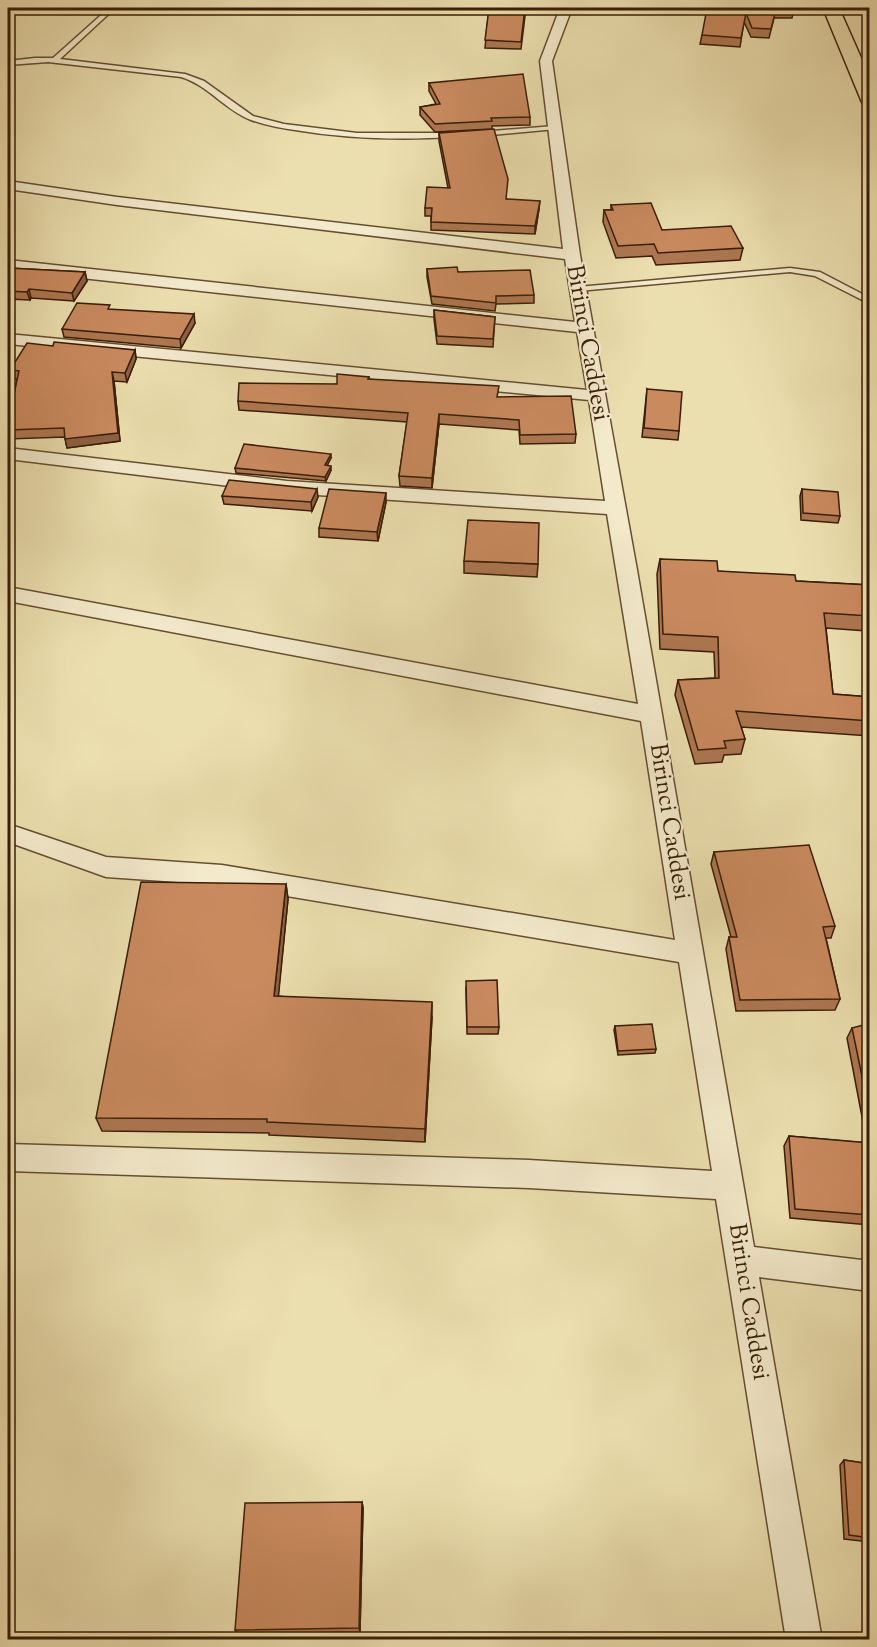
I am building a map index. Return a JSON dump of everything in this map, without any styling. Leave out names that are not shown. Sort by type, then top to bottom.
[{"type":"highway","points":[[831,8],[870,100]]},
{"type":"street","name":"Birinci Caddesi","points":[[566,8],[546,62],[572,255],[651,715],[804,1640]]},
{"type":"street","points":[[8,185],[117,201],[572,255]]},
{"type":"street","points":[[8,265],[585,328]]},
{"type":"street","points":[[8,339],[597,396]]},
{"type":"street","points":[[8,454],[287,487],[616,508]]},
{"type":"street","points":[[8,594],[651,715]]},
{"type":"street","points":[[8,833],[106,867],[222,875],[690,953]]},
{"type":"street","points":[[8,1158],[529,1174],[729,1186]]},
{"type":"street","points":[[741,1260],[870,1276]]},
{"type":"lane","points":[[55,60],[112,8]]},
{"type":"lane","points":[[8,63],[23,59],[55,60],[115,68],[162,71],[192,79],[214,90],[235,109],[258,121],[328,133],[395,139],[464,135]]},
{"type":"lane","points":[[475,134],[554,129]]},
{"type":"lane","points":[[578,289],[790,270],[817,274],[870,302]]},
{"type":"building","points":[[489,8],[525,8],[521,42],[485,40]]},
{"type":"building","points":[[707,8],[745,11],[743,8],[794,9],[776,9],[771,29],[752,28],[746,13],[741,38],[702,35]]},
{"type":"building","points":[[523,74],[530,117],[491,118],[492,121],[435,124],[420,107],[440,104],[429,83]]},
{"type":"building","points":[[494,129],[508,179],[506,199],[540,201],[535,226],[431,222],[432,208],[425,208],[427,187],[450,188],[439,133]]},
{"type":"building","points":[[651,203],[662,230],[731,226],[743,248],[658,253],[654,244],[618,246],[604,210],[613,210],[611,205]]},
{"type":"building","points":[[457,267],[458,272],[530,270],[534,295],[496,296],[496,303],[431,296],[427,269]]},
{"type":"building","points":[[8,268],[85,272],[72,293],[29,289],[27,292],[8,291]]},
{"type":"building","points":[[77,303],[110,305],[108,309],[194,314],[180,339],[62,329]]},
{"type":"building","points":[[434,310],[495,317],[493,339],[437,336]]},
{"type":"building","points":[[54,342],[135,350],[125,373],[112,372],[118,433],[65,439],[64,428],[8,430],[19,371],[10,370],[27,343],[53,346]]},
{"type":"building","points":[[337,374],[369,377],[368,379],[499,386],[497,397],[571,396],[576,434],[520,435],[519,420],[439,414],[432,478],[399,476],[408,413],[238,401],[239,383],[337,384]]},
{"type":"building","points":[[647,389],[682,392],[679,431],[644,428]]},
{"type":"building","points":[[244,444],[331,454],[325,465],[331,466],[325,477],[235,468]]},
{"type":"building","points":[[229,480],[317,489],[311,502],[222,496]]},
{"type":"building","points":[[329,489],[386,493],[377,532],[319,528]]},
{"type":"building","points":[[802,489],[838,492],[840,516],[803,513]]},
{"type":"building","points":[[468,520],[539,523],[538,564],[464,561]]},
{"type":"building","points":[[660,559],[717,561],[718,571],[795,575],[796,581],[870,585],[870,616],[824,613],[833,694],[870,697],[870,721],[736,711],[745,739],[724,741],[726,748],[698,750],[678,680],[719,678],[718,637],[663,634]]},
{"type":"building","points":[[809,845],[835,926],[823,927],[840,999],[740,1000],[729,937],[737,937],[714,852]]},
{"type":"building","points":[[141,882],[286,884],[274,996],[432,1002],[425,1129],[267,1122],[267,1119],[96,1118]]},
{"type":"building","points":[[497,980],[499,1027],[467,1027],[466,981]]},
{"type":"building","points":[[652,1024],[656,1049],[618,1051],[615,1026]]},
{"type":"building","points":[[867,1024],[870,1032],[870,1115],[852,1028]]},
{"type":"building","points":[[789,1136],[870,1143],[870,1215],[795,1209]]},
{"type":"building","points":[[844,1460],[870,1464],[870,1538],[849,1535]]},
{"type":"building","points":[[362,1502],[359,1628],[235,1630],[245,1503]]}]
